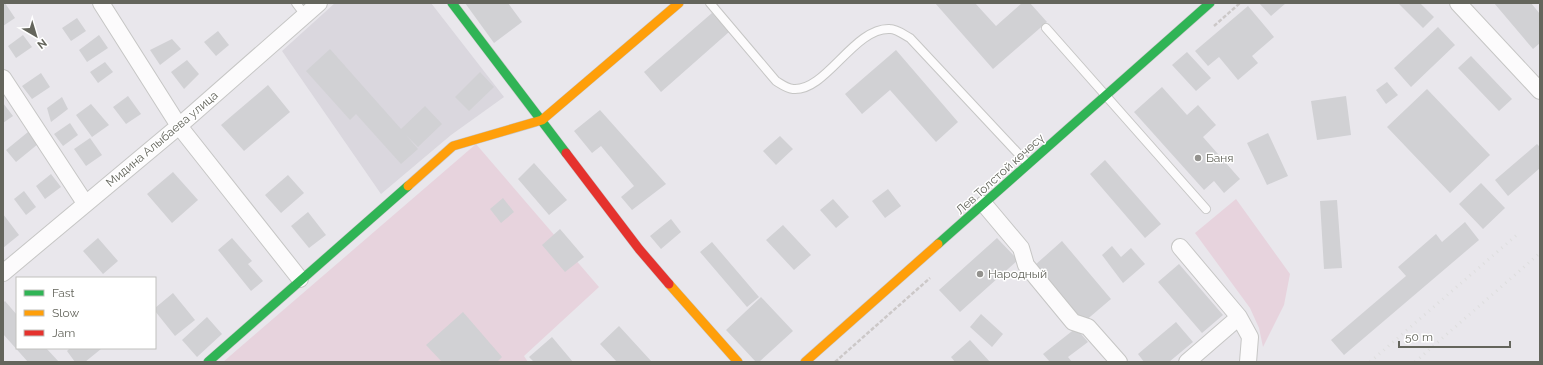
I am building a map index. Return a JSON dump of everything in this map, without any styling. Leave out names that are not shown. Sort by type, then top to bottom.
[{"type":"street","points":[[101,3],[179,126],[300,279]]},
{"type":"street","name":"Мидина Алыбаева улица","points":[[3,273],[179,126],[301,9],[319,3]]},
{"type":"street","points":[[452,3],[639,249],[738,362]]},
{"type":"street","points":[[208,362],[300,279],[453,146],[542,120],[679,3]]},
{"type":"street","name":"Лев Толстой көчөсү","points":[[805,362],[1210,3]]},
{"type":"street","points":[[1458,3],[1540,91]]},
{"type":"street","points":[[3,78],[85,203]]},
{"type":"street","points":[[984,204],[1021,248],[1026,265],[1073,322],[1088,327],[1119,362]]},
{"type":"street","points":[[1180,247],[1239,317],[1250,337],[1248,362]]},
{"type":"street","points":[[1187,362],[1239,317]]},
{"type":"lane","points":[[710,3],[776,81],[785,87],[793,89],[805,87],[818,80],[862,39],[879,31],[891,29],[900,32],[910,38],[1028,164]]},
{"type":"lane","points":[[1046,28],[1206,209]]},
{"type":"shaded area","points":[[335,3],[431,3],[504,97],[451,135],[381,194],[282,51]]},
{"type":"shaded area","points":[[476,144],[599,287],[524,356],[528,362],[223,362]]},
{"type":"shaded area","points":[[1236,199],[1290,274],[1284,305],[1263,347],[1259,328],[1250,308],[1195,233]]},
{"type":"building","points":[[5,3],[15,18],[3,26],[3,4]]},
{"type":"building","points":[[465,3],[508,3],[522,22],[494,43]]},
{"type":"building","points":[[935,3],[975,3],[996,26],[1022,3],[1030,3],[1047,22],[993,69]]},
{"type":"building","points":[[1259,3],[1286,3],[1271,16]]},
{"type":"building","points":[[1398,3],[1420,3],[1434,17],[1423,28]]},
{"type":"building","points":[[1494,3],[1531,3],[1540,14],[1540,43],[1533,49]]},
{"type":"building","points":[[1248,6],[1274,37],[1252,56],[1258,63],[1238,80],[1219,57],[1208,66],[1195,51]]},
{"type":"building","points":[[712,13],[729,32],[661,92],[644,72]]},
{"type":"building","points":[[77,18],[86,31],[71,41],[62,28]]},
{"type":"building","points":[[1438,27],[1455,45],[1411,87],[1394,68]]},
{"type":"building","points":[[218,31],[229,45],[216,56],[204,42]]},
{"type":"building","points":[[23,35],[32,47],[16,58],[8,46]]},
{"type":"building","points":[[99,35],[108,48],[87,62],[79,50]]},
{"type":"building","points":[[172,39],[181,49],[160,65],[150,50]]},
{"type":"building","points":[[330,49],[401,129],[425,106],[442,124],[418,147],[406,135],[418,149],[401,164],[356,114],[350,120],[306,71]]},
{"type":"building","points":[[896,50],[958,122],[936,142],[890,90],[862,114],[845,94]]},
{"type":"building","points":[[1187,52],[1211,78],[1196,91],[1172,65]]},
{"type":"building","points":[[1471,56],[1512,99],[1499,111],[1458,68]]},
{"type":"building","points":[[187,60],[199,74],[184,89],[171,72]]},
{"type":"building","points":[[105,62],[113,72],[98,83],[90,72]]},
{"type":"building","points":[[480,72],[494,87],[469,111],[455,97]]},
{"type":"building","points":[[41,73],[50,87],[32,99],[22,86]]},
{"type":"building","points":[[1387,82],[1398,95],[1386,104],[1376,90]]},
{"type":"building","points":[[268,85],[290,112],[244,151],[221,125]]},
{"type":"building","points":[[1162,87],[1187,115],[1198,105],[1216,125],[1203,137],[1240,179],[1224,193],[1214,181],[1204,190],[1134,112]]},
{"type":"building","points":[[1427,89],[1490,155],[1450,193],[1387,127]]},
{"type":"building","points":[[128,96],[141,114],[126,124],[113,107]]},
{"type":"building","points":[[1346,96],[1351,135],[1317,140],[1311,101]]},
{"type":"building","points":[[62,97],[68,109],[51,122],[47,108]]},
{"type":"building","points":[[3,103],[13,116],[3,123]]},
{"type":"building","points":[[91,104],[109,125],[92,137],[76,115]]},
{"type":"building","points":[[600,110],[666,184],[632,210],[621,197],[634,186],[601,146],[592,153],[574,131]]},
{"type":"building","points":[[70,123],[78,135],[63,146],[54,134]]},
{"type":"building","points":[[28,132],[38,144],[16,162],[6,150]]},
{"type":"building","points":[[1268,133],[1288,176],[1267,185],[1247,143]]},
{"type":"building","points":[[780,136],[793,149],[776,165],[763,151]]},
{"type":"building","points":[[90,138],[102,155],[86,166],[74,149]]},
{"type":"building","points":[[1537,144],[1540,147],[1540,168],[1508,196],[1495,180]]},
{"type":"building","points":[[1105,160],[1161,224],[1145,238],[1090,174]]},
{"type":"building","points":[[534,163],[567,200],[549,215],[518,179]]},
{"type":"building","points":[[173,172],[198,200],[172,223],[147,194]]},
{"type":"building","points":[[51,174],[61,187],[45,199],[36,186]]},
{"type":"building","points":[[288,175],[304,193],[281,213],[265,195]]},
{"type":"building","points":[[1481,183],[1505,208],[1483,229],[1459,204]]},
{"type":"building","points":[[888,189],[901,206],[885,218],[872,201]]},
{"type":"building","points":[[24,191],[36,207],[26,215],[14,199]]},
{"type":"building","points":[[503,198],[514,212],[501,223],[490,209]]},
{"type":"building","points":[[833,199],[849,217],[836,228],[820,210]]},
{"type":"building","points":[[1337,200],[1342,268],[1324,269],[1320,201]]},
{"type":"building","points":[[308,212],[326,235],[309,248],[291,226]]},
{"type":"building","points":[[3,214],[19,235],[3,248]]},
{"type":"building","points":[[671,219],[681,232],[661,249],[650,236]]},
{"type":"building","points":[[1465,222],[1479,240],[1344,355],[1331,340],[1406,276],[1398,267],[1436,234],[1442,242]]},
{"type":"building","points":[[783,225],[811,255],[794,270],[766,240]]},
{"type":"building","points":[[560,229],[584,257],[565,272],[542,245]]},
{"type":"building","points":[[98,238],[118,261],[103,274],[83,251]]},
{"type":"building","points":[[232,238],[252,261],[248,264],[263,281],[251,291],[218,250]]},
{"type":"building","points":[[997,238],[1018,260],[960,312],[939,290]]},
{"type":"building","points":[[1062,241],[1111,299],[1084,322],[1035,265]]},
{"type":"building","points":[[712,242],[759,297],[747,307],[700,252]]},
{"type":"building","points":[[1112,246],[1121,257],[1131,248],[1145,264],[1123,283],[1102,255]]},
{"type":"building","points":[[1179,264],[1223,315],[1202,333],[1158,282]]},
{"type":"building","points":[[173,293],[195,320],[175,336],[156,312],[156,307]]},
{"type":"building","points":[[761,297],[793,331],[759,362],[756,362],[726,330]]},
{"type":"building","points":[[5,301],[16,314],[16,349],[3,334],[3,303]]},
{"type":"building","points":[[463,312],[502,357],[497,362],[442,362],[426,345]]},
{"type":"building","points":[[981,314],[1003,334],[992,347],[970,327]]},
{"type":"building","points":[[207,317],[222,334],[197,357],[182,340]]},
{"type":"building","points":[[1176,322],[1193,342],[1169,362],[1144,362],[1138,354]]},
{"type":"building","points":[[619,326],[652,362],[617,362],[600,344]]},
{"type":"building","points":[[1076,328],[1088,342],[1068,357],[1072,362],[1050,362],[1043,354]]},
{"type":"building","points":[[552,337],[573,362],[534,362],[529,357]]},
{"type":"building","points":[[970,340],[990,362],[955,362],[951,357]]},
{"type":"building","points":[[16,349],[47,349],[59,362],[28,362]]},
{"type":"building","points":[[69,349],[101,349],[85,362],[75,362],[67,351]]},
{"type":"railway","points":[[1370,362],[1519,233]]},
{"type":"railway","points":[[1415,362],[1540,253]]},
{"type":"traffic: fast","points":[[452,3],[566,153]]},
{"type":"traffic: fast","points":[[938,244],[1210,3]]},
{"type":"traffic: fast","points":[[208,362],[408,186]]},
{"type":"traffic: slow","points":[[408,186],[453,146],[542,120],[679,3]]},
{"type":"traffic: slow","points":[[805,362],[938,244]]},
{"type":"traffic: slow","points":[[669,284],[738,362]]},
{"type":"traffic: jam","points":[[566,153],[639,249],[669,284]]},
{"type":"place","name":"Баня","points":[[1198,158]]},
{"type":"place","name":"Народный","points":[[980,274]]}]
